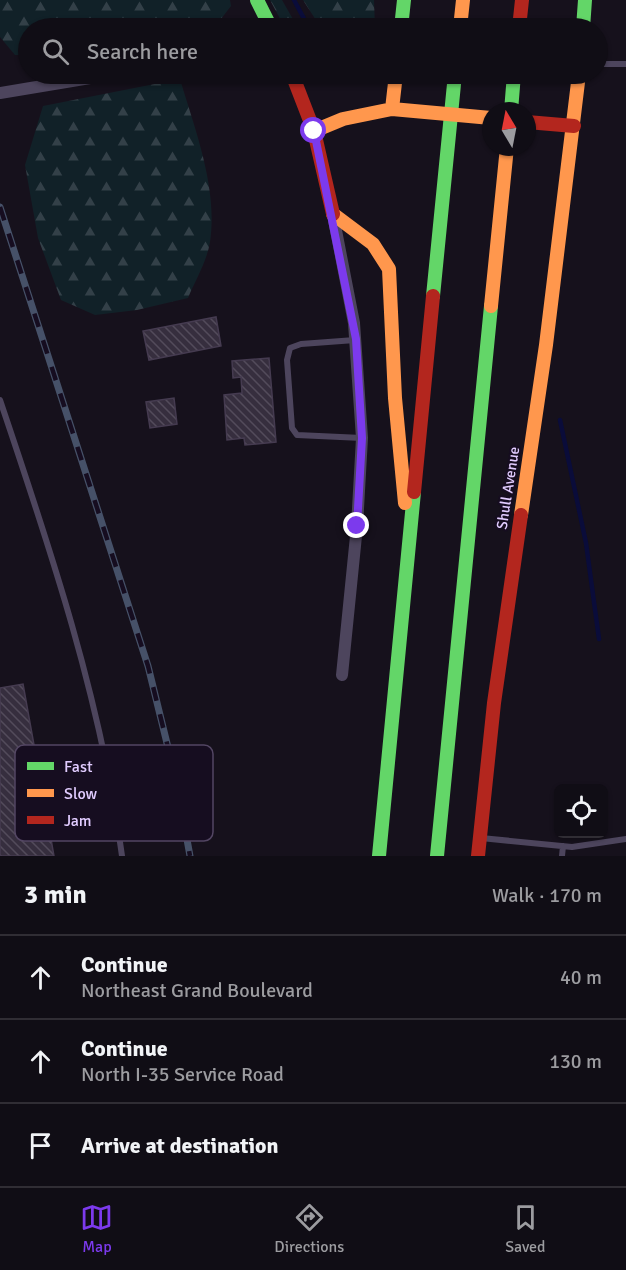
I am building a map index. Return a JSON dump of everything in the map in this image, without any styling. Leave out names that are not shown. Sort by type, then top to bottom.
[{"type":"main road","points":[[257,0],[266,18]]},
{"type":"main road","points":[[402,18],[404,0]]},
{"type":"main road","points":[[461,18],[463,0]]},
{"type":"main road","points":[[520,18],[522,0]]},
{"type":"main road","points":[[584,18],[585,0]]},
{"type":"main road","points":[[296,84],[314,131],[333,214],[374,244],[389,269],[395,398],[410,553]]},
{"type":"main road","points":[[392,109],[395,84]]},
{"type":"main road","points":[[379,856],[455,84]]},
{"type":"main road","points":[[512,102],[513,84]]},
{"type":"main road","name":"Shull Avenue","points":[[478,856],[505,619],[546,345],[578,84]]},
{"type":"main road","points":[[314,131],[343,119],[392,109],[482,117]]},
{"type":"main road","points":[[536,123],[574,126]]},
{"type":"main road","points":[[437,856],[506,156]]},
{"type":"street","points":[[0,93],[54,84]]},
{"type":"street","points":[[333,214],[356,339],[362,438],[357,526],[342,675]]},
{"type":"lane","points":[[608,64],[626,64]]},
{"type":"lane","points":[[356,339],[301,344],[290,348],[287,360],[292,428],[297,435],[362,438]]},
{"type":"lane","points":[[0,400],[36,504],[76,644],[101,745]]},
{"type":"lane","points":[[480,838],[564,846],[626,839]]},
{"type":"lane","points":[[119,841],[122,856]]},
{"type":"lane","points":[[562,856],[564,846]]},
{"type":"green space","points":[[0,0],[230,0],[231,6],[222,18],[18,18],[18,55],[15,55],[0,37]]},
{"type":"green space","points":[[270,0],[282,0],[292,18],[280,18]]},
{"type":"green space","points":[[303,0],[374,0],[375,18],[315,18]]},
{"type":"green space","points":[[155,84],[182,84],[204,159],[212,222],[206,256],[188,298],[137,310],[95,315],[61,300],[38,238],[25,165],[43,106]]},
{"type":"building","points":[[216,317],[221,346],[149,360],[143,331]]},
{"type":"building","points":[[269,358],[276,442],[245,445],[244,438],[227,440],[224,395],[242,393],[241,377],[233,378],[232,361]]},
{"type":"building","points":[[174,398],[177,424],[150,428],[146,402]]},
{"type":"building","points":[[23,684],[34,745],[15,745],[15,841],[51,841],[54,856],[0,856],[0,688]]},
{"type":"waterway","points":[[294,0],[304,18]]},
{"type":"waterway","points":[[560,420],[586,543],[599,639]]},
{"type":"railway","points":[[0,207],[148,666],[167,745]]},
{"type":"railway","points":[[187,841],[190,856]]},
{"type":"traffic: fast","points":[[257,0],[266,18]]},
{"type":"traffic: fast","points":[[402,18],[404,0]]},
{"type":"traffic: fast","points":[[584,18],[585,0]]},
{"type":"traffic: fast","points":[[433,296],[454,84]]},
{"type":"traffic: fast","points":[[512,102],[513,84]]},
{"type":"traffic: fast","points":[[437,856],[491,306]]},
{"type":"traffic: fast","points":[[379,856],[414,492]]},
{"type":"traffic: slow","points":[[461,18],[463,0]]},
{"type":"traffic: slow","points":[[392,109],[395,84]]},
{"type":"traffic: slow","points":[[521,515],[546,345],[578,84]]},
{"type":"traffic: slow","points":[[314,131],[343,119],[392,109],[482,117]]},
{"type":"traffic: slow","points":[[491,306],[506,156]]},
{"type":"traffic: slow","points":[[333,214],[373,244],[389,269],[395,398],[405,503]]},
{"type":"traffic: jam","points":[[520,18],[522,0]]},
{"type":"traffic: jam","points":[[296,84],[314,131],[333,214]]},
{"type":"traffic: jam","points":[[536,123],[574,126]]},
{"type":"traffic: jam","points":[[414,492],[433,296]]},
{"type":"traffic: jam","points":[[478,856],[494,703],[521,515]]},
{"type":"route","points":[[314,131],[333,214],[356,339],[362,438],[357,526]]}]
